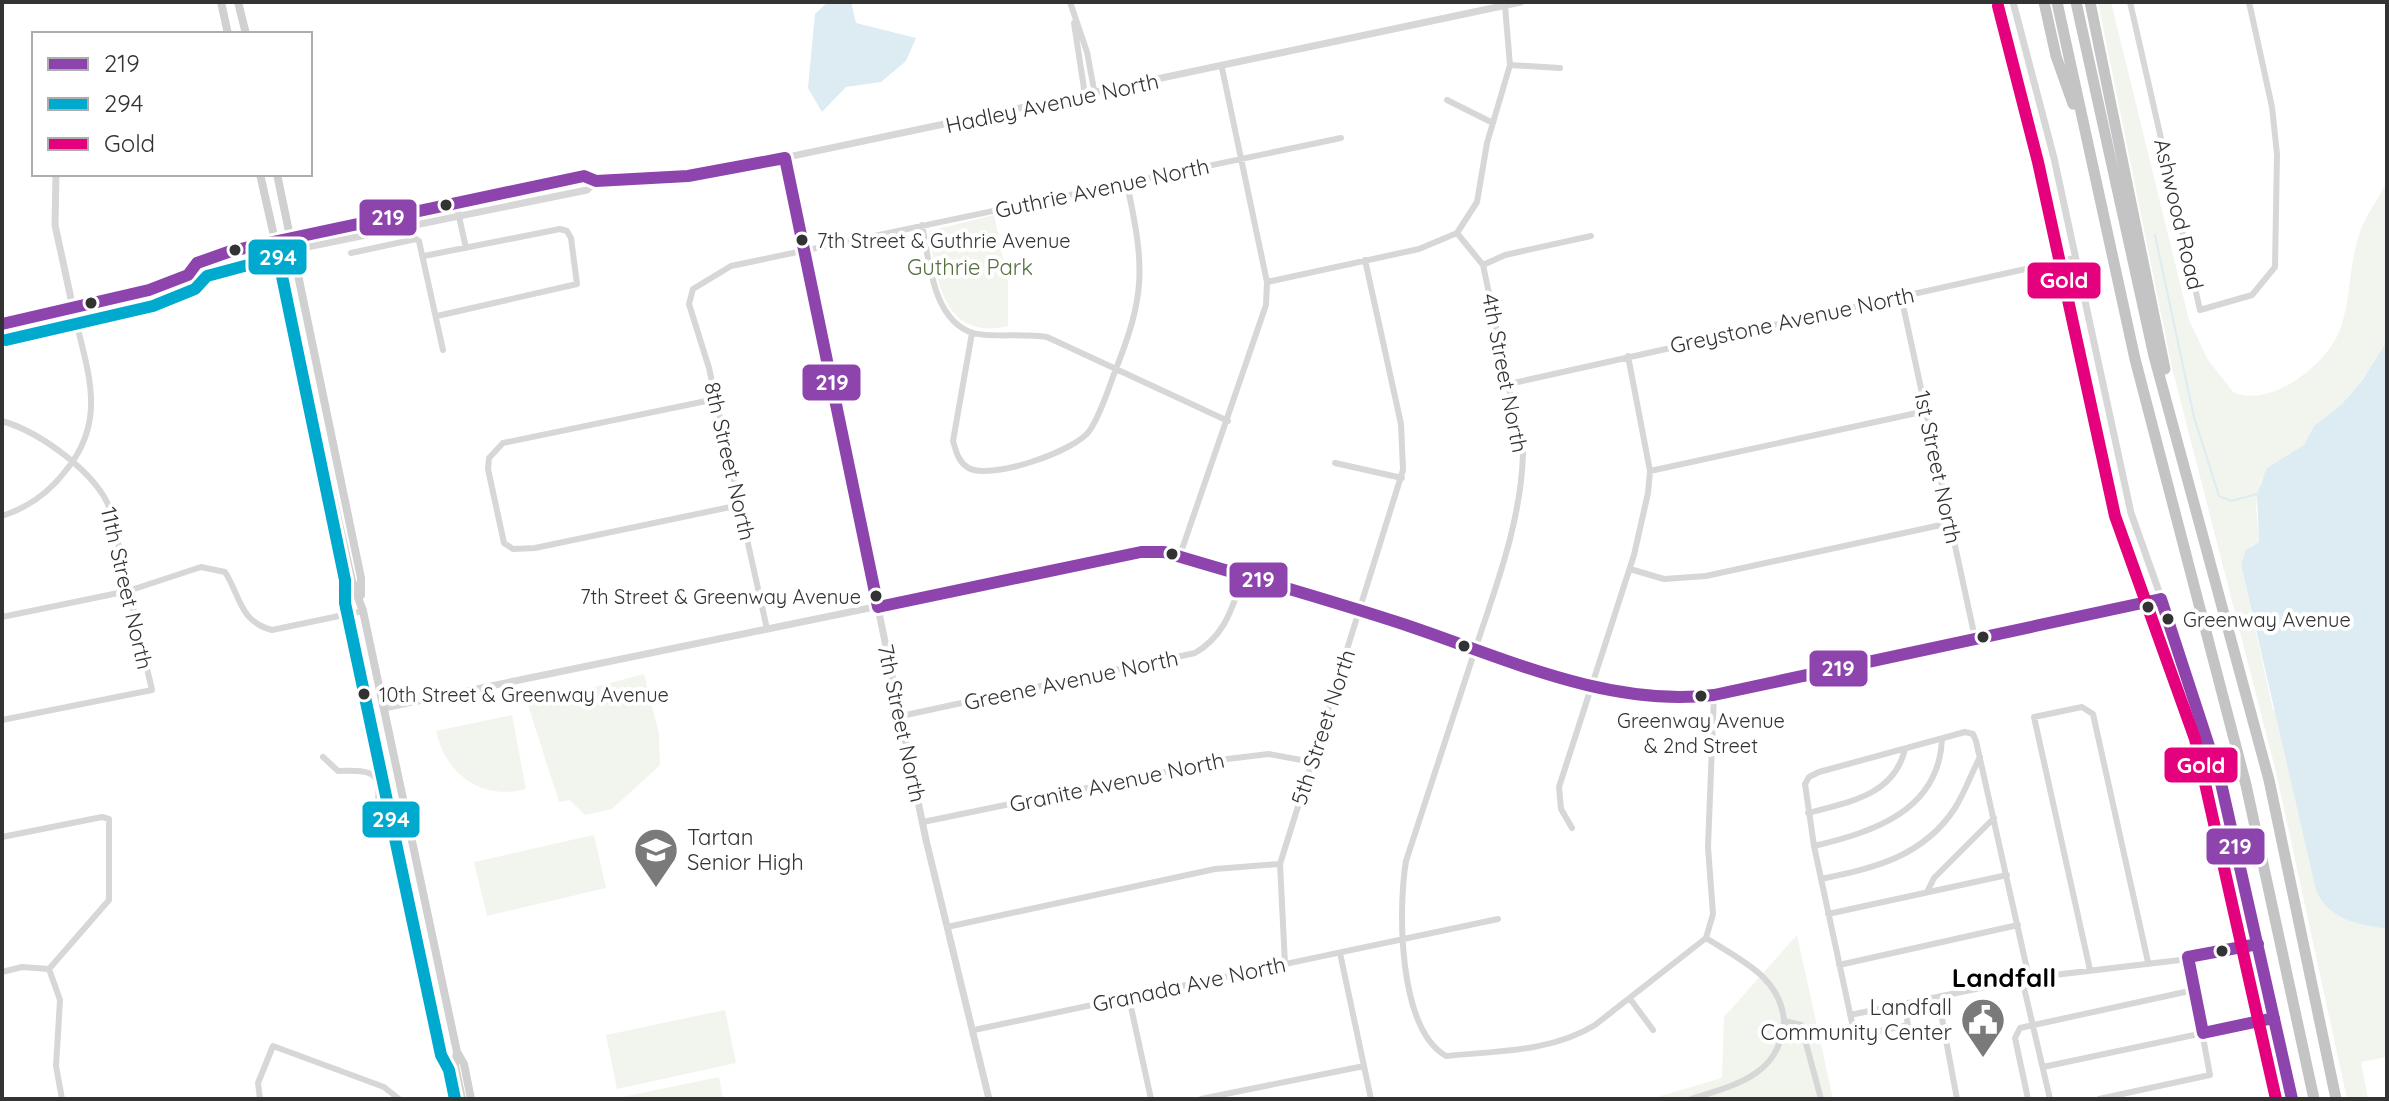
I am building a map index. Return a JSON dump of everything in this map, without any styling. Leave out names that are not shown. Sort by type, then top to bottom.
[{"type":"highway","points":[[2044,2],[2056,56],[2090,150]]},
{"type":"highway","points":[[2057,2],[2135,359],[2246,785],[2314,1099]]},
{"type":"highway","points":[[2076,2],[2151,341],[2269,780],[2336,1099]]},
{"type":"highway","points":[[2090,2],[2179,449]]},
{"type":"main road","points":[[221,2],[228,32]]},
{"type":"main road","points":[[238,2],[246,32]]},
{"type":"main road","points":[[260,176],[352,581],[361,600]]},
{"type":"main road","points":[[277,176],[361,578],[363,611],[457,1052],[464,1064],[471,1099]]},
{"type":"main road","points":[[457,1052],[455,1065],[462,1099]]},
{"type":"street","points":[[1070,2],[1095,95]]},
{"type":"street","name":"Hadley Avenue North","points":[[188,275],[197,263],[275,240],[584,176],[596,181],[641,175],[688,176],[785,158],[1095,95],[1521,2]]},
{"type":"street","points":[[2013,2],[2047,129],[2128,503],[2210,735],[2292,1099]]},
{"type":"street","name":"Ashwood Road","points":[[2130,2],[2200,310],[2231,304],[2252,295],[2271,276],[2275,267],[2277,154],[2272,107],[2249,2]]},
{"type":"street","points":[[1267,282],[1419,249],[1457,233],[1477,202],[1493,123],[1510,65],[1504,4]]},
{"type":"street","points":[[1073,12],[1076,54],[1085,97]]},
{"type":"street","points":[[1510,65],[1560,68]]},
{"type":"street","points":[[1180,555],[1263,319],[1267,282],[1222,68]]},
{"type":"street","points":[[1447,100],[1493,123]]},
{"type":"street","name":"Guthrie Avenue North","points":[[690,296],[698,286],[731,266],[1341,138]]},
{"type":"street","name":"7th Street North","points":[[785,158],[923,822],[989,1099]]},
{"type":"street","points":[[2,516],[46,493],[72,463],[87,439],[93,412],[55,225],[56,176]]},
{"type":"street","name":"Hadley Avenue North","points":[[2,324],[149,290],[188,275],[203,275],[278,253],[587,190],[596,181]]},
{"type":"street","points":[[972,333],[953,441],[957,456],[968,468],[976,471],[1024,463],[1066,451],[1088,434],[1135,320],[1141,270],[1127,184]]},
{"type":"street","points":[[456,203],[466,248]]},
{"type":"street","points":[[922,225],[941,304],[955,323],[972,333],[1021,332],[1047,337],[1228,421]]},
{"type":"street","points":[[424,256],[560,229],[567,231],[579,278],[577,284],[437,316]]},
{"type":"street","name":"4th Street North","points":[[1457,233],[1483,265],[1523,454],[1522,485],[1514,526],[1406,861],[1400,899],[1411,999],[1423,1033],[1433,1049],[1446,1056],[1509,1049],[1578,1036],[1631,1000]]},
{"type":"street","points":[[1483,265],[1505,255],[1591,236]]},
{"type":"street","points":[[351,253],[416,239],[419,241],[443,350]]},
{"type":"street","name":"Greystone Avenue North","points":[[1509,384],[2075,258]]},
{"type":"street","name":"5th Street North","points":[[1285,964],[1280,864],[1402,478],[1404,449],[1401,424],[1365,260]]},
{"type":"street","name":"8th Street North","points":[[690,296],[689,304],[716,399],[767,629]]},
{"type":"street","name":"1st Street North","points":[[1901,296],[1975,638]]},
{"type":"street","points":[[1572,828],[1561,809],[1559,787],[1643,525],[1650,471],[1628,356]]},
{"type":"street","points":[[716,399],[503,443],[489,458],[488,469],[496,512],[504,543],[513,549],[535,548],[740,505]]},
{"type":"street","points":[[1650,471],[1926,411]]},
{"type":"street","points":[[2,421],[29,432],[72,463]]},
{"type":"street","name":"11th Street North","points":[[2,720],[152,690],[108,502],[89,475],[72,463]]},
{"type":"street","points":[[1335,463],[1402,478]]},
{"type":"street","points":[[1630,569],[1664,579],[1706,576],[1950,523]]},
{"type":"street","points":[[384,708],[1141,552],[1180,555],[1591,686],[1647,697],[1680,699],[1714,695],[2161,599]]},
{"type":"street","points":[[2,617],[128,591],[201,567],[225,572],[245,616],[258,627],[282,629],[363,611]]},
{"type":"street","name":"Greene Avenue North","points":[[901,716],[1195,653],[1209,644],[1225,626],[1244,575]]},
{"type":"street","points":[[1653,1030],[1631,1000],[1706,938],[1713,914],[1708,847],[1714,695]]},
{"type":"street","points":[[2090,970],[2034,717],[2089,708],[2148,962]]},
{"type":"street","points":[[1904,1004],[1908,1025],[1863,1035],[1854,1032],[1814,846],[1808,813],[1807,779],[1819,772],[1965,732],[1973,734],[1995,818],[2018,925],[2033,1025],[2050,1099]]},
{"type":"street","points":[[1814,846],[1876,829],[1911,806],[1934,773],[1941,755],[1942,739]]},
{"type":"street","points":[[1808,813],[1864,798],[1889,781],[1902,763],[1905,749]]},
{"type":"street","name":"Granite Avenue North","points":[[923,822],[1227,759],[1269,754],[1312,762]]},
{"type":"street","points":[[323,757],[338,771],[366,770],[373,773],[380,786],[376,818],[382,825],[409,824]]},
{"type":"street","points":[[1821,879],[1877,867],[1918,846],[1955,808],[1980,757]]},
{"type":"street","points":[[2,837],[102,817],[109,819],[109,900],[49,969]]},
{"type":"street","points":[[1927,892],[1934,878],[1995,818]]},
{"type":"street","points":[[947,927],[1215,869],[1280,864]]},
{"type":"street","points":[[1828,914],[2007,875]]},
{"type":"street","name":"Granada Ave North","points":[[974,1030],[1498,919]]},
{"type":"street","points":[[1839,965],[2018,925]]},
{"type":"street","points":[[1691,1099],[1738,1084],[1761,1072],[1778,1049],[1784,1021],[1776,994],[1760,971],[1706,938]]},
{"type":"street","points":[[1850,1015],[2025,978],[2188,957],[2258,944]]},
{"type":"street","points":[[1340,953],[1371,1099]]},
{"type":"street","points":[[2099,1099],[2210,1075],[2188,957]]},
{"type":"street","points":[[2,972],[22,967],[49,969]]},
{"type":"street","points":[[49,969],[60,1000],[56,1066],[62,1099]]},
{"type":"street","points":[[2028,1099],[2015,1038],[2020,1028],[2194,990]]},
{"type":"street","points":[[1938,997],[1955,1098]]},
{"type":"street","points":[[1129,998],[1151,1099]]},
{"type":"street","points":[[2043,1067],[2274,1018]]},
{"type":"street","points":[[1784,1021],[1798,1022],[1802,1027],[1821,1099]]},
{"type":"street","points":[[260,1099],[258,1083],[273,1046],[384,1087],[399,1099]]},
{"type":"street","points":[[1201,1099],[1364,1066]]},
{"type":"green space","points":[[2098,2],[2111,2],[2189,320],[2208,360],[2233,392],[2248,396],[2281,388],[2312,368],[2325,355],[2341,327],[2353,258],[2362,228],[2387,180],[2387,341],[2370,370],[2342,404],[2314,426],[2304,445],[2261,480],[2256,507],[2259,542],[2251,546],[2241,565],[2273,710],[2387,686],[2387,1057],[2361,1062],[2368,1099],[2347,1099],[2276,772],[2172,368]]},
{"type":"green space","name":"Guthrie Park","points":[[994,215],[1008,283],[1008,326],[986,328],[969,325],[956,315],[947,302],[935,268],[929,231]]},
{"type":"green space","points":[[644,674],[659,734],[660,765],[612,809],[585,815],[570,800],[559,802],[528,705]]},
{"type":"green space","points":[[512,715],[526,789],[494,791],[468,781],[448,760],[436,731]]},
{"type":"green space","points":[[594,835],[606,888],[487,916],[474,862]]},
{"type":"green space","points":[[1797,935],[1833,1099],[1650,1099],[1722,1078],[1724,1017]]},
{"type":"green space","points":[[725,1010],[736,1063],[617,1089],[606,1035]]},
{"type":"green space","points":[[719,1077],[723,1099],[618,1098]]},
{"type":"shaded area","points":[[828,2],[851,2],[856,23],[916,38],[906,61],[881,82],[846,87],[822,112],[808,88],[815,14]]},
{"type":"shaded area","points":[[2387,341],[2387,929],[2345,919],[2328,908],[2316,890],[2241,565],[2246,550],[2259,542],[2257,494],[2267,468],[2304,445],[2314,426],[2342,404],[2364,378]]},
{"type":"waterway","points":[[2155,235],[2194,417],[2219,496],[2231,501],[2257,494]]},
{"type":"transit line","name":"Gold","points":[[1998,6],[2038,162],[2115,516],[2195,739],[2276,1099]]},
{"type":"transit line","name":"219","points":[[785,158],[878,607]]},
{"type":"transit line","name":"219","points":[[2,324],[149,290],[188,275],[197,263],[231,251],[584,176],[596,181],[688,176],[785,158]]},
{"type":"transit line","name":"294","points":[[6,340],[153,306],[195,289],[207,276],[278,257],[345,580],[345,603],[441,1055],[449,1070],[455,1099]]},
{"type":"transit line","name":"219","points":[[878,607],[1141,552],[1164,552],[1373,614],[1556,677],[1635,694],[1674,697],[1714,695],[2161,599]]},
{"type":"transit line","name":"219","points":[[2161,599],[2221,783],[2292,1099]]},
{"type":"transit line","name":"219","points":[[2258,944],[2188,957],[2203,1033],[2274,1018]]},
{"type":"place","name":"7th Street & Guthrie Avenue","points":[[802,240]]},
{"type":"place","name":"7th Street & Greenway Avenue","points":[[876,596]]},
{"type":"place","name":"Greenway Avenue","points":[[2168,619]]},
{"type":"place","name":"10th Street & Greenway Avenue","points":[[364,694]]},
{"type":"place","name":"Greenway Avenue & 2nd Street","points":[[1701,696]]},
{"type":"place","name":"Tartan Senior High","points":[[656,889]]},
{"type":"place","name":"Landfall Community Center","points":[[1983,1059]]},
{"type":"district","name":"Landfall","points":[[2004,977]]}]
